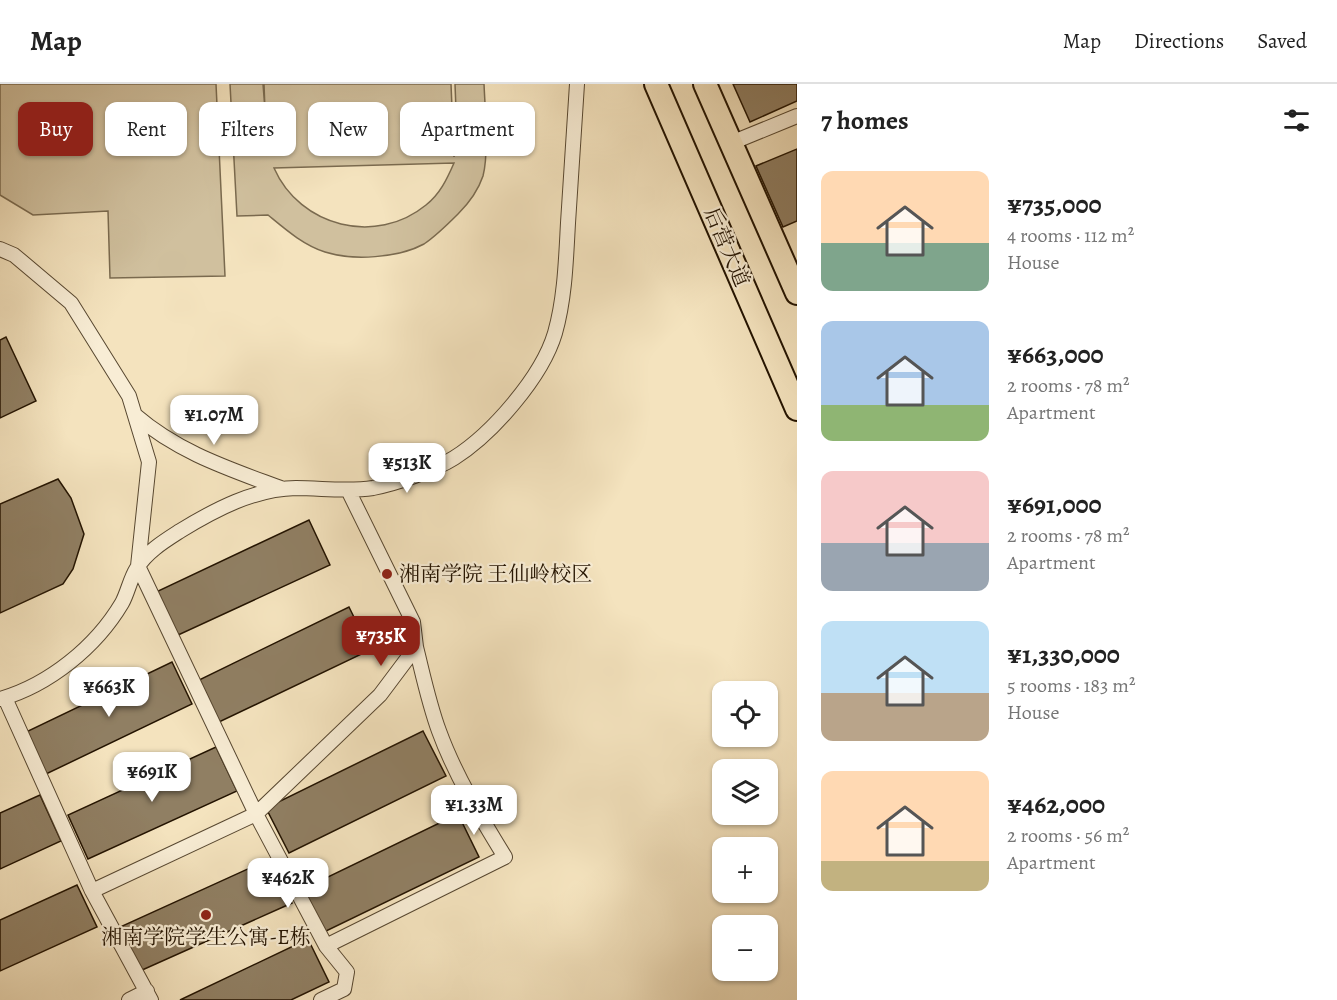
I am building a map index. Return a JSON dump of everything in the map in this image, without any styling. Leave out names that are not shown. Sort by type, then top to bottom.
[{"type":"main road","name":"后营大道","points":[[656,84],[797,409]]},
{"type":"main road","points":[[705,84],[797,293]]},
{"type":"street","points":[[138,566],[162,542],[218,510],[250,495],[285,490],[373,488],[453,459],[485,434],[519,398],[555,334],[565,273],[577,84]]},
{"type":"street","points":[[731,143],[797,116]]},
{"type":"street","points":[[0,249],[14,255],[71,303],[129,396],[149,462],[138,566],[122,603],[94,641],[60,670],[21,692],[3,699],[92,891],[149,996],[129,1000]]},
{"type":"street","points":[[135,414],[152,430],[200,458],[285,490]]},
{"type":"street","points":[[326,946],[505,857],[474,802],[440,732],[416,647],[413,622],[348,490]]},
{"type":"street","points":[[138,566],[256,814],[326,946],[347,972],[344,989],[321,1000]]},
{"type":"street","points":[[92,891],[256,814],[380,695],[416,647]]},
{"type":"shaded area","points":[[0,84],[216,84],[217,102],[199,102],[199,156],[219,156],[225,276],[110,278],[108,211],[33,215],[0,195]]},
{"type":"shaded area","points":[[230,84],[263,84],[264,102],[231,102]]},
{"type":"shaded area","points":[[264,84],[451,84],[452,102],[400,102],[400,156],[485,156],[481,181],[462,210],[424,244],[402,252],[375,257],[349,257],[325,252],[302,241],[268,215],[237,216],[234,156],[296,156],[296,102],[265,102]],"holes":[[[454,163],[446,180],[431,201],[406,218],[385,225],[363,227],[341,224],[320,216],[302,204],[286,188],[274,168]]]},
{"type":"shaded area","points":[[455,84],[484,84],[485,102],[456,102]]},
{"type":"building","points":[[733,84],[797,84],[797,101],[750,122]]},
{"type":"building","points":[[797,149],[797,221],[783,227],[756,166]]},
{"type":"building","points":[[6,337],[36,401],[0,418],[0,340]]},
{"type":"building","points":[[58,479],[71,498],[84,534],[73,569],[63,584],[0,613],[0,504]]},
{"type":"building","points":[[309,520],[330,565],[176,636],[156,592]]},
{"type":"building","points":[[349,607],[370,650],[219,722],[199,680]]},
{"type":"building","points":[[172,662],[192,704],[46,774],[26,732]]},
{"type":"building","points":[[423,731],[446,776],[289,853],[266,808]]},
{"type":"building","points":[[216,747],[237,791],[88,859],[68,815]]},
{"type":"building","points":[[40,795],[61,841],[0,869],[0,813]]},
{"type":"building","points":[[458,814],[479,857],[324,932],[303,889]]},
{"type":"building","name":"湘南学院学生公寓-E栋","points":[[272,858],[292,903],[140,971],[120,927]]},
{"type":"building","points":[[77,885],[97,927],[0,971],[0,920]]},
{"type":"building","points":[[308,939],[329,982],[291,1000],[180,1000]]},
{"type":"place","name":"湘南学院 王仙岭校区","points":[[387,574]]},
{"type":"place","name":"湘南学院学生公寓-E栋","points":[[206,915]]}]
